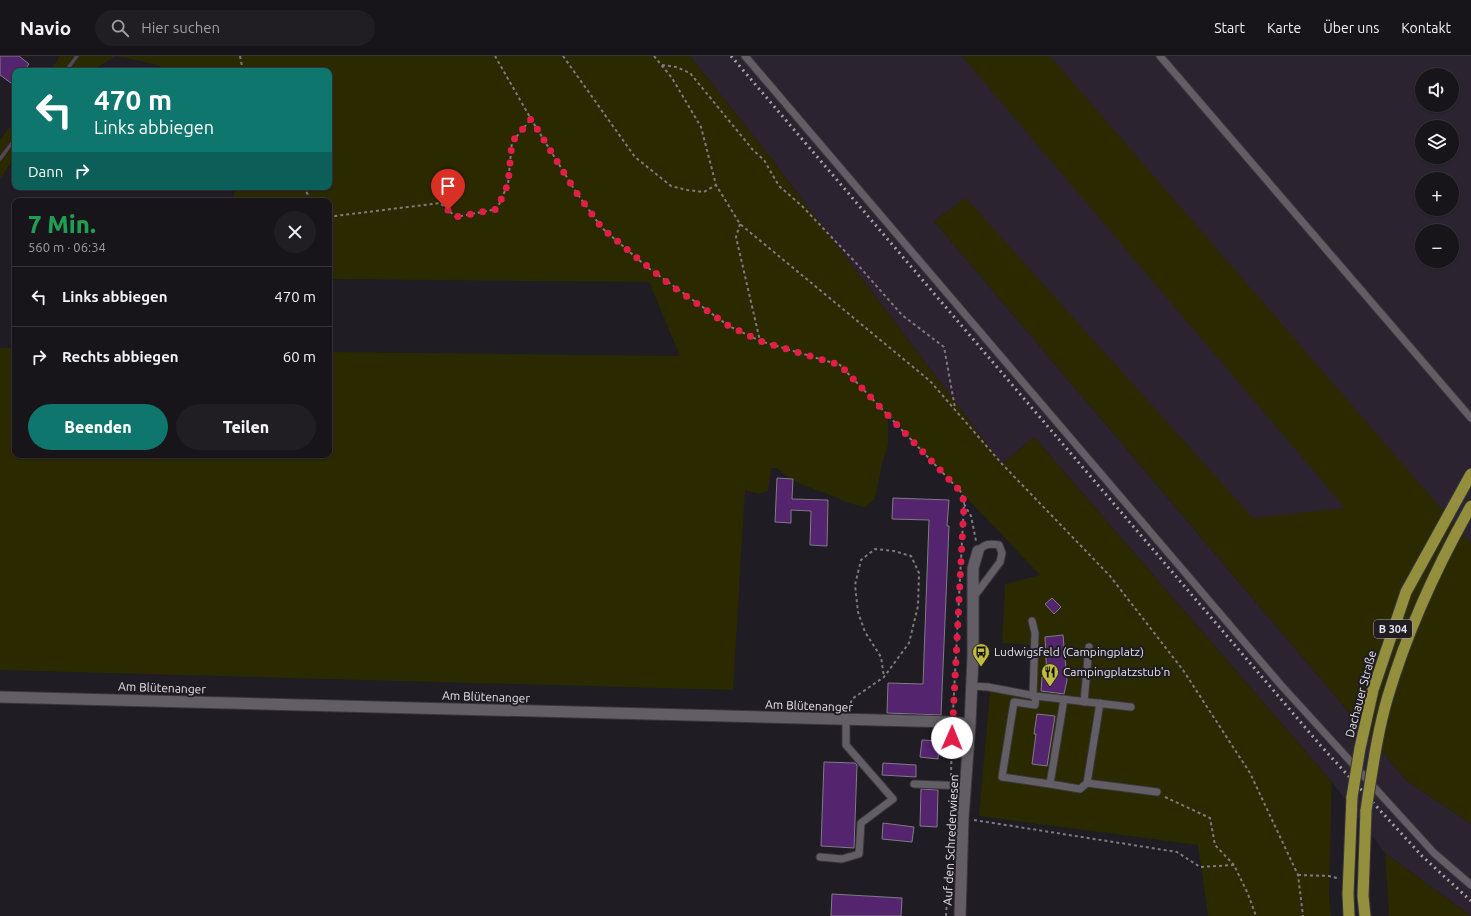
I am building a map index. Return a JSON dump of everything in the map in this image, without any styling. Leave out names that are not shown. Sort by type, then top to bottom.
[{"type":"main road","name":"Dachauer Straße","points":[[1349,916],[1348,894],[1352,798],[1360,748],[1373,690],[1406,592],[1471,474]]},
{"type":"main road","name":"B 304","points":[[1365,916],[1363,896],[1366,810],[1374,754],[1388,696],[1421,603],[1455,534],[1471,506]]},
{"type":"street","name":"Auf den Schrederwiesen","points":[[960,916],[963,818],[970,724],[973,568],[978,551]]},
{"type":"street","name":"Am Blütenanger","points":[[0,697],[952,722],[970,724]]},
{"type":"lane","points":[[745,56],[1280,684],[1434,853],[1471,885]]},
{"type":"lane","points":[[1160,56],[1471,418]]},
{"type":"lane","points":[[973,598],[1000,562],[1002,553],[999,545],[991,544],[983,545],[978,551]]},
{"type":"lane","points":[[1032,621],[1035,633],[1035,705],[1014,702],[1002,777],[1080,789],[1087,783],[1100,704]]},
{"type":"lane","points":[[1084,702],[1089,647]]},
{"type":"lane","points":[[971,686],[1035,696],[1131,707]]},
{"type":"lane","points":[[1050,784],[1064,699]]},
{"type":"lane","points":[[820,857],[842,859],[859,854],[861,823],[893,799],[846,745],[846,720]]},
{"type":"lane","points":[[1087,783],[1157,792]]},
{"type":"lane","points":[[914,784],[966,786]]},
{"type":"path","points":[[240,56],[242,68]]},
{"type":"path","points":[[495,56],[531,119],[576,192],[602,228],[669,284],[729,326],[760,341],[840,365],[962,493],[964,503],[952,722],[950,832]]},
{"type":"path","points":[[563,56],[635,157],[671,186],[686,190],[704,192],[716,185]]},
{"type":"path","points":[[654,56],[672,78],[701,127],[716,185],[740,224],[930,381],[1002,464],[1110,576],[1183,670],[1250,773],[1298,875],[1303,916]]},
{"type":"path","points":[[662,66],[676,67],[690,73],[753,150],[764,160],[779,186],[802,206],[858,265],[902,315],[944,347],[955,410]]},
{"type":"path","points":[[332,214],[335,216],[440,203],[456,217],[497,209],[508,184],[512,142],[531,119]]},
{"type":"path","points":[[740,224],[736,237],[760,341]]},
{"type":"path","points":[[964,503],[971,516],[978,551]]},
{"type":"path","points":[[846,720],[852,700],[884,677],[909,643],[918,606],[919,573],[911,556],[894,551],[875,549],[861,560],[855,585],[858,612],[865,632],[881,657],[884,677]]},
{"type":"path","points":[[1157,792],[1210,818],[1215,845],[1234,865],[1248,894],[1256,916]]},
{"type":"path","points":[[963,818],[1177,852],[1200,867],[1234,865]]},
{"type":"path","points":[[946,916],[949,862]]},
{"type":"path","points":[[1298,875],[1329,876],[1337,878]]},
{"type":"shaded area","points":[[60,56],[116,56],[96,68],[52,68]]},
{"type":"shaded area","points":[[116,56],[690,56],[770,157],[1002,464],[1034,437],[1332,782],[1329,893],[1331,916],[1208,916],[1198,845],[979,816],[990,692],[1029,698],[1032,645],[1002,643],[1005,584],[1040,575],[888,415],[888,445],[882,464],[875,499],[865,507],[850,503],[800,484],[782,473],[777,468],[771,468],[768,491],[759,494],[745,490],[733,690],[0,670],[0,348],[12,348],[12,458],[332,458],[332,352],[680,356],[649,282],[332,279],[332,198],[233,198],[235,190],[332,190],[332,68],[162,68],[158,65]]},
{"type":"shaded area","points":[[690,56],[1471,56],[1471,577],[1346,508],[1253,542],[955,206],[934,221],[1407,781],[1471,824],[1471,916],[1385,853],[1332,782],[1034,437],[1002,464],[770,157]]},
{"type":"shaded area","points":[[962,56],[1050,56],[1471,543],[1471,824],[1407,781],[934,221],[966,198],[1253,518],[1345,508]]},
{"type":"shaded area","points":[[12,124],[12,161],[0,179],[0,140]]},
{"type":"shaded area","points":[[1385,853],[1471,916],[1389,916]]},
{"type":"building","points":[[0,56],[19,56],[29,64],[26,68],[12,68],[12,84],[0,75]]},
{"type":"building","points":[[777,478],[793,479],[792,499],[828,500],[827,546],[810,545],[811,511],[791,510],[791,523],[775,522]]},
{"type":"building","points":[[893,498],[949,500],[941,715],[887,713],[888,683],[923,684],[929,520],[892,519]]},
{"type":"building","points":[[1052,598],[1061,607],[1054,614],[1045,604]]},
{"type":"building","points":[[1063,635],[1067,680],[1064,694],[1041,691],[1042,677],[1047,678],[1045,637]]},
{"type":"building","points":[[1037,714],[1055,716],[1047,766],[1032,764]]},
{"type":"building","points":[[922,740],[939,741],[938,759],[920,757]]},
{"type":"building","points":[[824,762],[855,763],[857,765],[854,848],[821,846]]},
{"type":"building","points":[[883,763],[916,765],[916,777],[882,775]]},
{"type":"building","points":[[921,789],[938,790],[937,827],[920,826]]},
{"type":"building","points":[[883,823],[914,827],[912,842],[882,839]]},
{"type":"building","points":[[832,894],[902,898],[901,916],[831,916]]},
{"type":"waterway","points":[[68,68],[77,56]]},
{"type":"waterway","points":[[0,159],[12,143]]},
{"type":"railway","points":[[731,56],[1321,746],[1422,856],[1471,901]]},
{"type":"place","name":"Ludwigsfeld (Campingplatz)","points":[[981,667]]},
{"type":"place","name":"Campingplatzstub'n","points":[[1050,687]]},
{"type":"route","points":[[448,210],[456,217],[497,209],[508,184],[512,142],[531,119],[576,192],[602,228],[647,267],[729,326],[760,341],[840,365],[962,493],[964,503],[952,738]]}]
